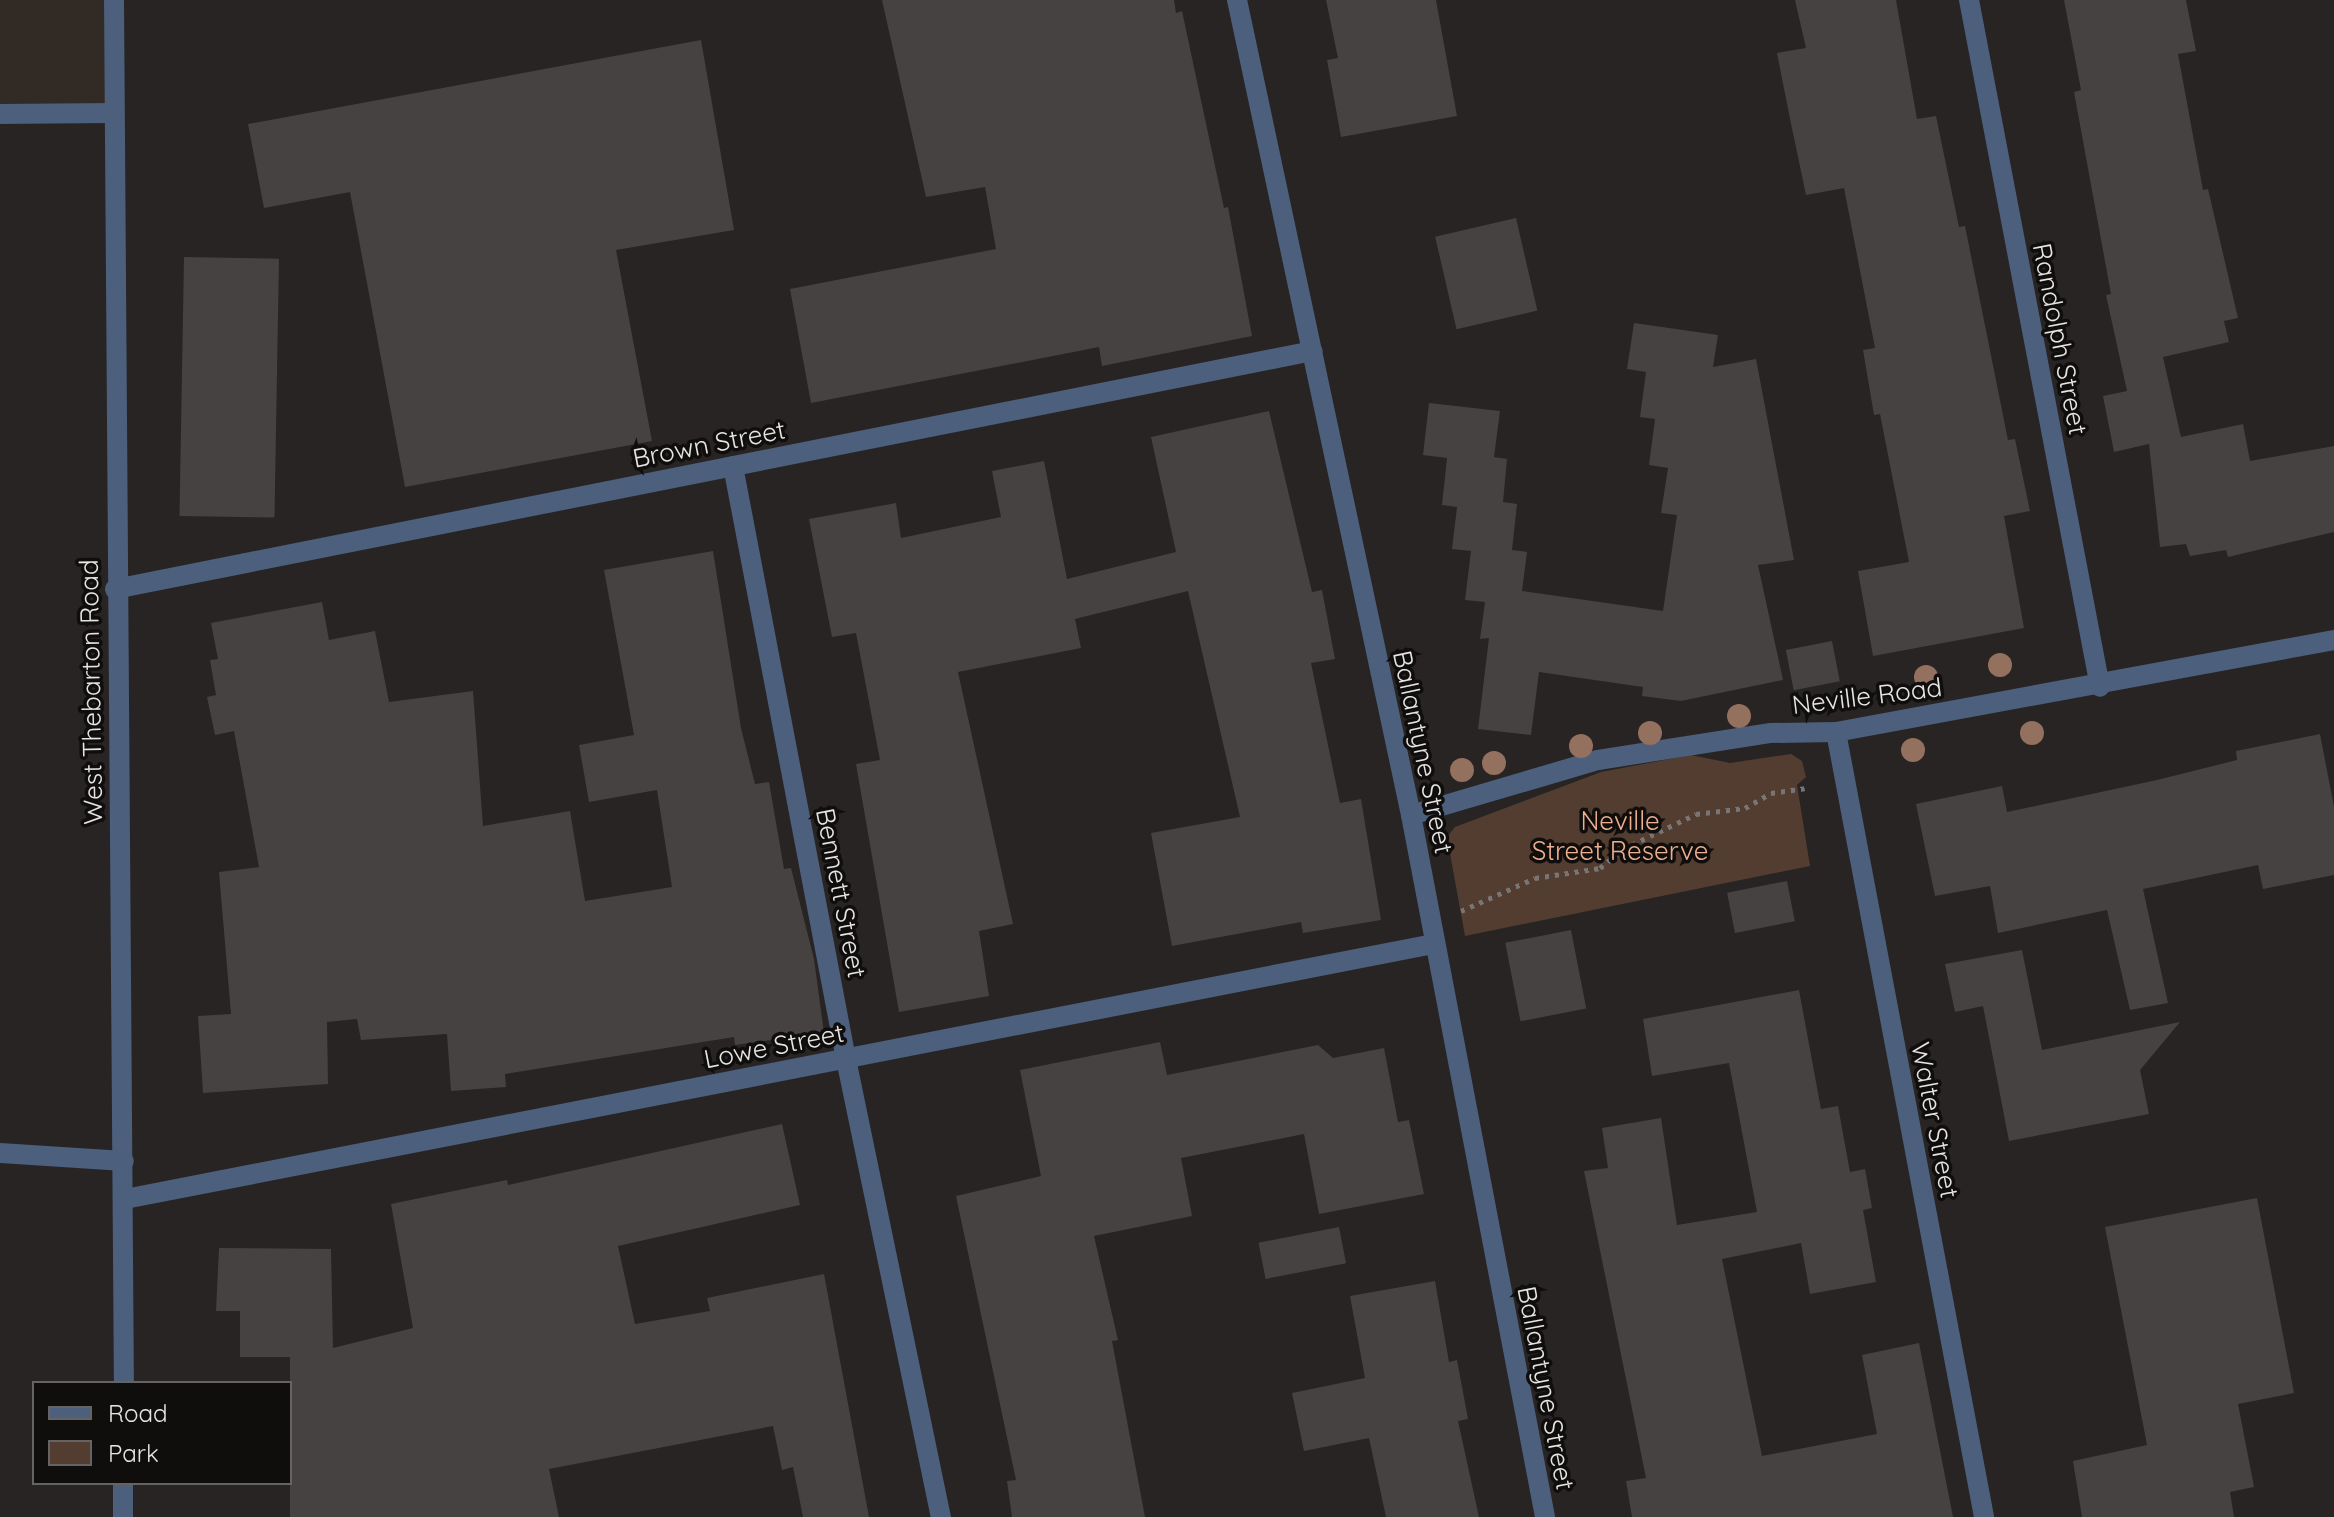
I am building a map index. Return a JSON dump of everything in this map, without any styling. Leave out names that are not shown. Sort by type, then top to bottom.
[{"type":"street","name":"West Thebarton Road","points":[[114,0],[115,589],[125,1199],[124,1381]]},
{"type":"street","name":"Ballantyne Street","points":[[1237,0],[1411,815],[1545,1517]]},
{"type":"street","name":"Randolph Street","points":[[1969,0],[2100,687]]},
{"type":"street","points":[[0,114],[113,113]]},
{"type":"street","name":"Brown Street","points":[[115,589],[1313,351]]},
{"type":"street","name":"Bennett Street","points":[[733,466],[846,1059],[941,1517]]},
{"type":"street","name":"Neville Road","points":[[1411,815],[1598,760],[1771,733],[1836,732],[2100,687],[2334,640]]},
{"type":"street","name":"Walter Street","points":[[1836,732],[1984,1517]]},
{"type":"street","name":"Lowe Street","points":[[125,1199],[846,1059],[1432,934]]},
{"type":"street","points":[[0,1153],[124,1161]]},
{"type":"street","points":[[123,1485],[123,1517]]},
{"type":"path","points":[[1432,934],[1535,878],[1600,868],[1623,849],[1696,814],[1745,808],[1771,793],[1805,788]]},
{"type":"shaded area","points":[[0,0],[114,0],[114,114],[0,114]]},
{"type":"green space","name":"Neville Street Reserve","points":[[1791,754],[1802,761],[1806,777],[1797,785],[1810,866],[1465,936],[1447,837],[1455,827],[1601,772],[1691,755],[1730,763]]},
{"type":"building","points":[[882,0],[1174,0],[1176,13],[1182,11],[1224,208],[1228,207],[1252,336],[1102,366],[1099,347],[811,403],[790,289],[996,249],[985,187],[926,197]]},
{"type":"building","points":[[1326,0],[1436,0],[1457,116],[1341,137],[1327,60],[1338,58]]},
{"type":"building","points":[[1795,0],[1896,0],[1917,119],[1936,116],[1959,227],[1965,226],[2008,440],[2015,439],[2030,511],[2004,516],[2024,628],[1873,656],[1858,571],[1909,562],[1880,414],[1874,415],[1863,350],[1875,348],[1844,188],[1806,195],[1789,114],[1777,53],[1806,48]]},
{"type":"building","points":[[2064,0],[2186,0],[2196,51],[2178,54],[2203,190],[2208,189],[2238,318],[2224,321],[2229,342],[2163,357],[2181,437],[2243,424],[2250,461],[2334,446],[2334,532],[2228,557],[2226,550],[2190,556],[2186,544],[2160,547],[2149,444],[2114,452],[2103,396],[2127,391],[2106,295],[2111,294],[2074,92],[2081,90]]},
{"type":"building","points":[[701,40],[734,230],[616,250],[652,441],[405,487],[350,192],[264,208],[248,124]]},
{"type":"building","points":[[1516,218],[1537,311],[1456,329],[1435,237]]},
{"type":"building","points":[[184,257],[279,259],[274,518],[179,516]]},
{"type":"building","points":[[1634,323],[1718,335],[1713,367],[1756,359],[1794,560],[1758,565],[1783,680],[1681,701],[1642,696],[1643,687],[1539,672],[1531,735],[1478,729],[1489,638],[1480,639],[1485,602],[1465,600],[1471,551],[1452,549],[1457,507],[1442,505],[1447,458],[1423,455],[1429,403],[1500,411],[1494,457],[1507,459],[1503,502],[1517,504],[1512,550],[1527,552],[1522,591],[1663,611],[1677,515],[1661,513],[1668,468],[1649,465],[1655,419],[1640,417],[1646,372],[1627,369]]},
{"type":"building","points":[[1269,411],[1312,592],[1322,590],[1335,659],[1311,663],[1340,803],[1361,799],[1381,920],[1303,933],[1301,922],[1172,946],[1151,833],[1240,817],[1188,591],[1075,619],[1081,648],[958,672],[1013,924],[979,931],[989,996],[899,1012],[856,764],[880,760],[856,633],[832,637],[809,519],[896,503],[901,538],[1001,517],[992,471],[1044,461],[1067,579],[1176,552],[1151,437]]},
{"type":"building","points":[[713,551],[741,728],[755,784],[769,782],[784,869],[791,868],[814,959],[824,1033],[735,1045],[734,1037],[505,1074],[506,1087],[451,1091],[447,1034],[361,1040],[357,1019],[327,1022],[328,1084],[203,1093],[198,1016],[231,1014],[219,872],[259,867],[234,731],[215,735],[207,697],[216,695],[210,660],[218,659],[211,623],[322,602],[329,640],[375,631],[389,702],[473,691],[483,826],[570,811],[585,901],[672,887],[657,790],[589,802],[579,745],[634,735],[604,570]]},
{"type":"building","points":[[1832,641],[1840,681],[1794,690],[1786,650]]},
{"type":"building","points":[[2320,734],[2334,807],[2334,875],[2263,889],[2258,865],[2143,889],[2168,1003],[2130,1010],[2107,910],[1998,933],[1990,886],[1935,896],[1916,804],[2002,786],[2007,812],[2157,780],[2237,760],[2236,751]]},
{"type":"building","points":[[1787,881],[1795,921],[1735,933],[1727,893]]},
{"type":"building","points":[[1571,930],[1586,1009],[1520,1021],[1505,943]]},
{"type":"building","points":[[2022,950],[2042,1050],[2180,1022],[2140,1070],[2149,1114],[2009,1141],[1983,1006],[1955,1012],[1945,964]]},
{"type":"building","points":[[1799,990],[1821,1109],[1838,1106],[1850,1172],[1865,1169],[1872,1208],[1863,1210],[1876,1282],[1810,1294],[1801,1243],[1722,1259],[1762,1456],[1877,1434],[1862,1355],[1919,1343],[1953,1517],[1632,1517],[1626,1481],[1646,1478],[1584,1171],[1608,1168],[1602,1128],[1661,1118],[1677,1225],[1757,1212],[1729,1063],[1652,1076],[1643,1019]]},
{"type":"building","points":[[1160,1042],[1167,1075],[1318,1045],[1333,1058],[1384,1048],[1398,1122],[1409,1120],[1424,1194],[1319,1214],[1304,1134],[1181,1158],[1192,1216],[1094,1236],[1118,1340],[1112,1341],[1145,1517],[1012,1517],[1007,1481],[1016,1480],[956,1196],[1041,1176],[1020,1070]]},
{"type":"building","points":[[782,1124],[800,1205],[618,1246],[635,1324],[710,1311],[707,1298],[824,1274],[869,1517],[803,1517],[793,1467],[782,1470],[773,1426],[549,1469],[559,1517],[290,1517],[290,1357],[240,1357],[240,1311],[216,1311],[219,1248],[331,1249],[333,1348],[413,1328],[391,1204],[507,1180],[508,1185]]},
{"type":"building","points":[[2257,1198],[2294,1393],[2238,1404],[2254,1487],[2230,1492],[2234,1517],[2082,1517],[2073,1461],[2147,1445],[2105,1227]]},
{"type":"building","points":[[1339,1227],[1346,1263],[1266,1279],[1259,1243]]},
{"type":"building","points":[[1435,1281],[1449,1362],[1457,1360],[1468,1419],[1458,1421],[1479,1517],[1386,1517],[1369,1438],[1304,1451],[1292,1393],[1365,1378],[1350,1296]]}]
